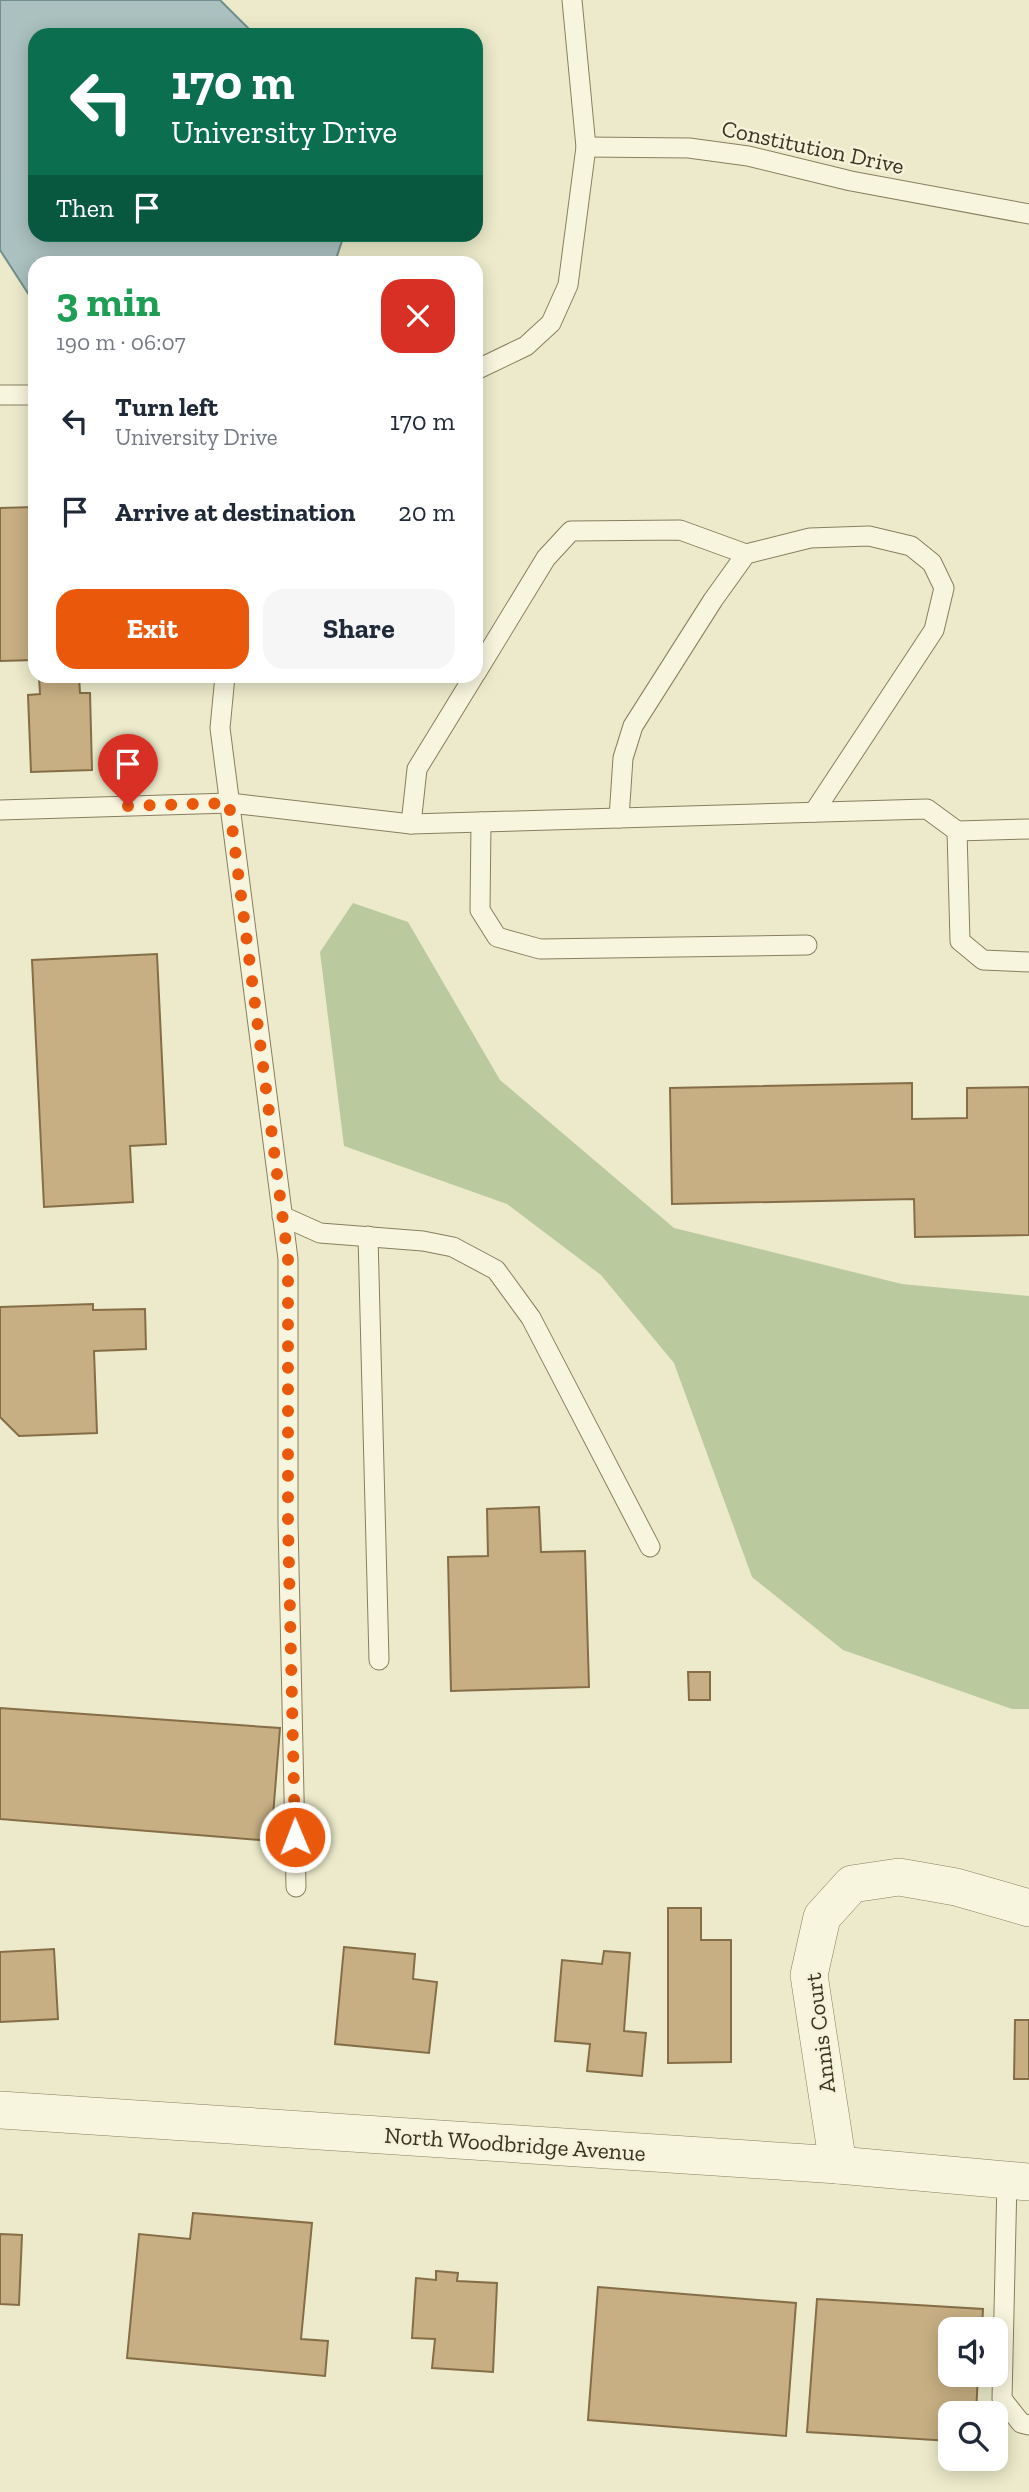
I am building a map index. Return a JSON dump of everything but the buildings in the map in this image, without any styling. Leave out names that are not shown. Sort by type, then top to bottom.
[{"type":"street","name":"Annis Court","points":[[838,2165],[809,1975],[822,1917],[852,1884],[899,1877],[956,1886],[1029,1908]]},
{"type":"street","name":"North Woodbridge Avenue","points":[[0,2110],[838,2165],[1018,2181]]},
{"type":"lane","points":[[483,367],[526,346],[551,323],[568,285],[586,146],[572,0]]},
{"type":"lane","name":"Constitution Drive","points":[[586,146],[689,148],[748,156],[851,181],[1029,214]]},
{"type":"lane","points":[[0,395],[28,395]]},
{"type":"lane","points":[[483,661],[546,558],[571,531],[680,530],[746,554],[810,538],[869,536],[911,546],[932,563],[944,588],[934,630],[814,812]]},
{"type":"lane","points":[[619,818],[623,758],[633,726],[713,600],[746,554]]},
{"type":"lane","points":[[224,683],[220,728],[288,1259],[288,1522],[296,1888]]},
{"type":"lane","points":[[411,824],[417,769],[470,683]]},
{"type":"lane","points":[[0,810],[229,803],[411,824],[927,808],[957,831],[1029,829]]},
{"type":"lane","points":[[481,822],[480,910],[497,937],[540,948],[807,945]]},
{"type":"lane","points":[[957,831],[960,941],[983,960],[1029,962]]},
{"type":"lane","points":[[282,1216],[320,1233],[423,1241],[453,1247],[496,1270],[531,1318],[650,1547]]},
{"type":"lane","points":[[368,1237],[379,1660]]},
{"type":"lane","points":[[1018,2181],[1002,2399],[1021,2423],[1029,2425]]},
{"type":"green space","points":[[353,903],[408,922],[500,1080],[674,1228],[902,1284],[1029,1296],[1029,1709],[1012,1709],[843,1650],[752,1577],[674,1363],[601,1275],[507,1204],[344,1146],[320,952]]},
{"type":"water","points":[[0,0],[220,0],[248,28],[28,28],[28,242],[342,242],[337,256],[28,256],[28,293],[0,250]]},
{"type":"route","points":[[128,806],[229,803],[288,1259],[288,1522],[295,1837]]}]
